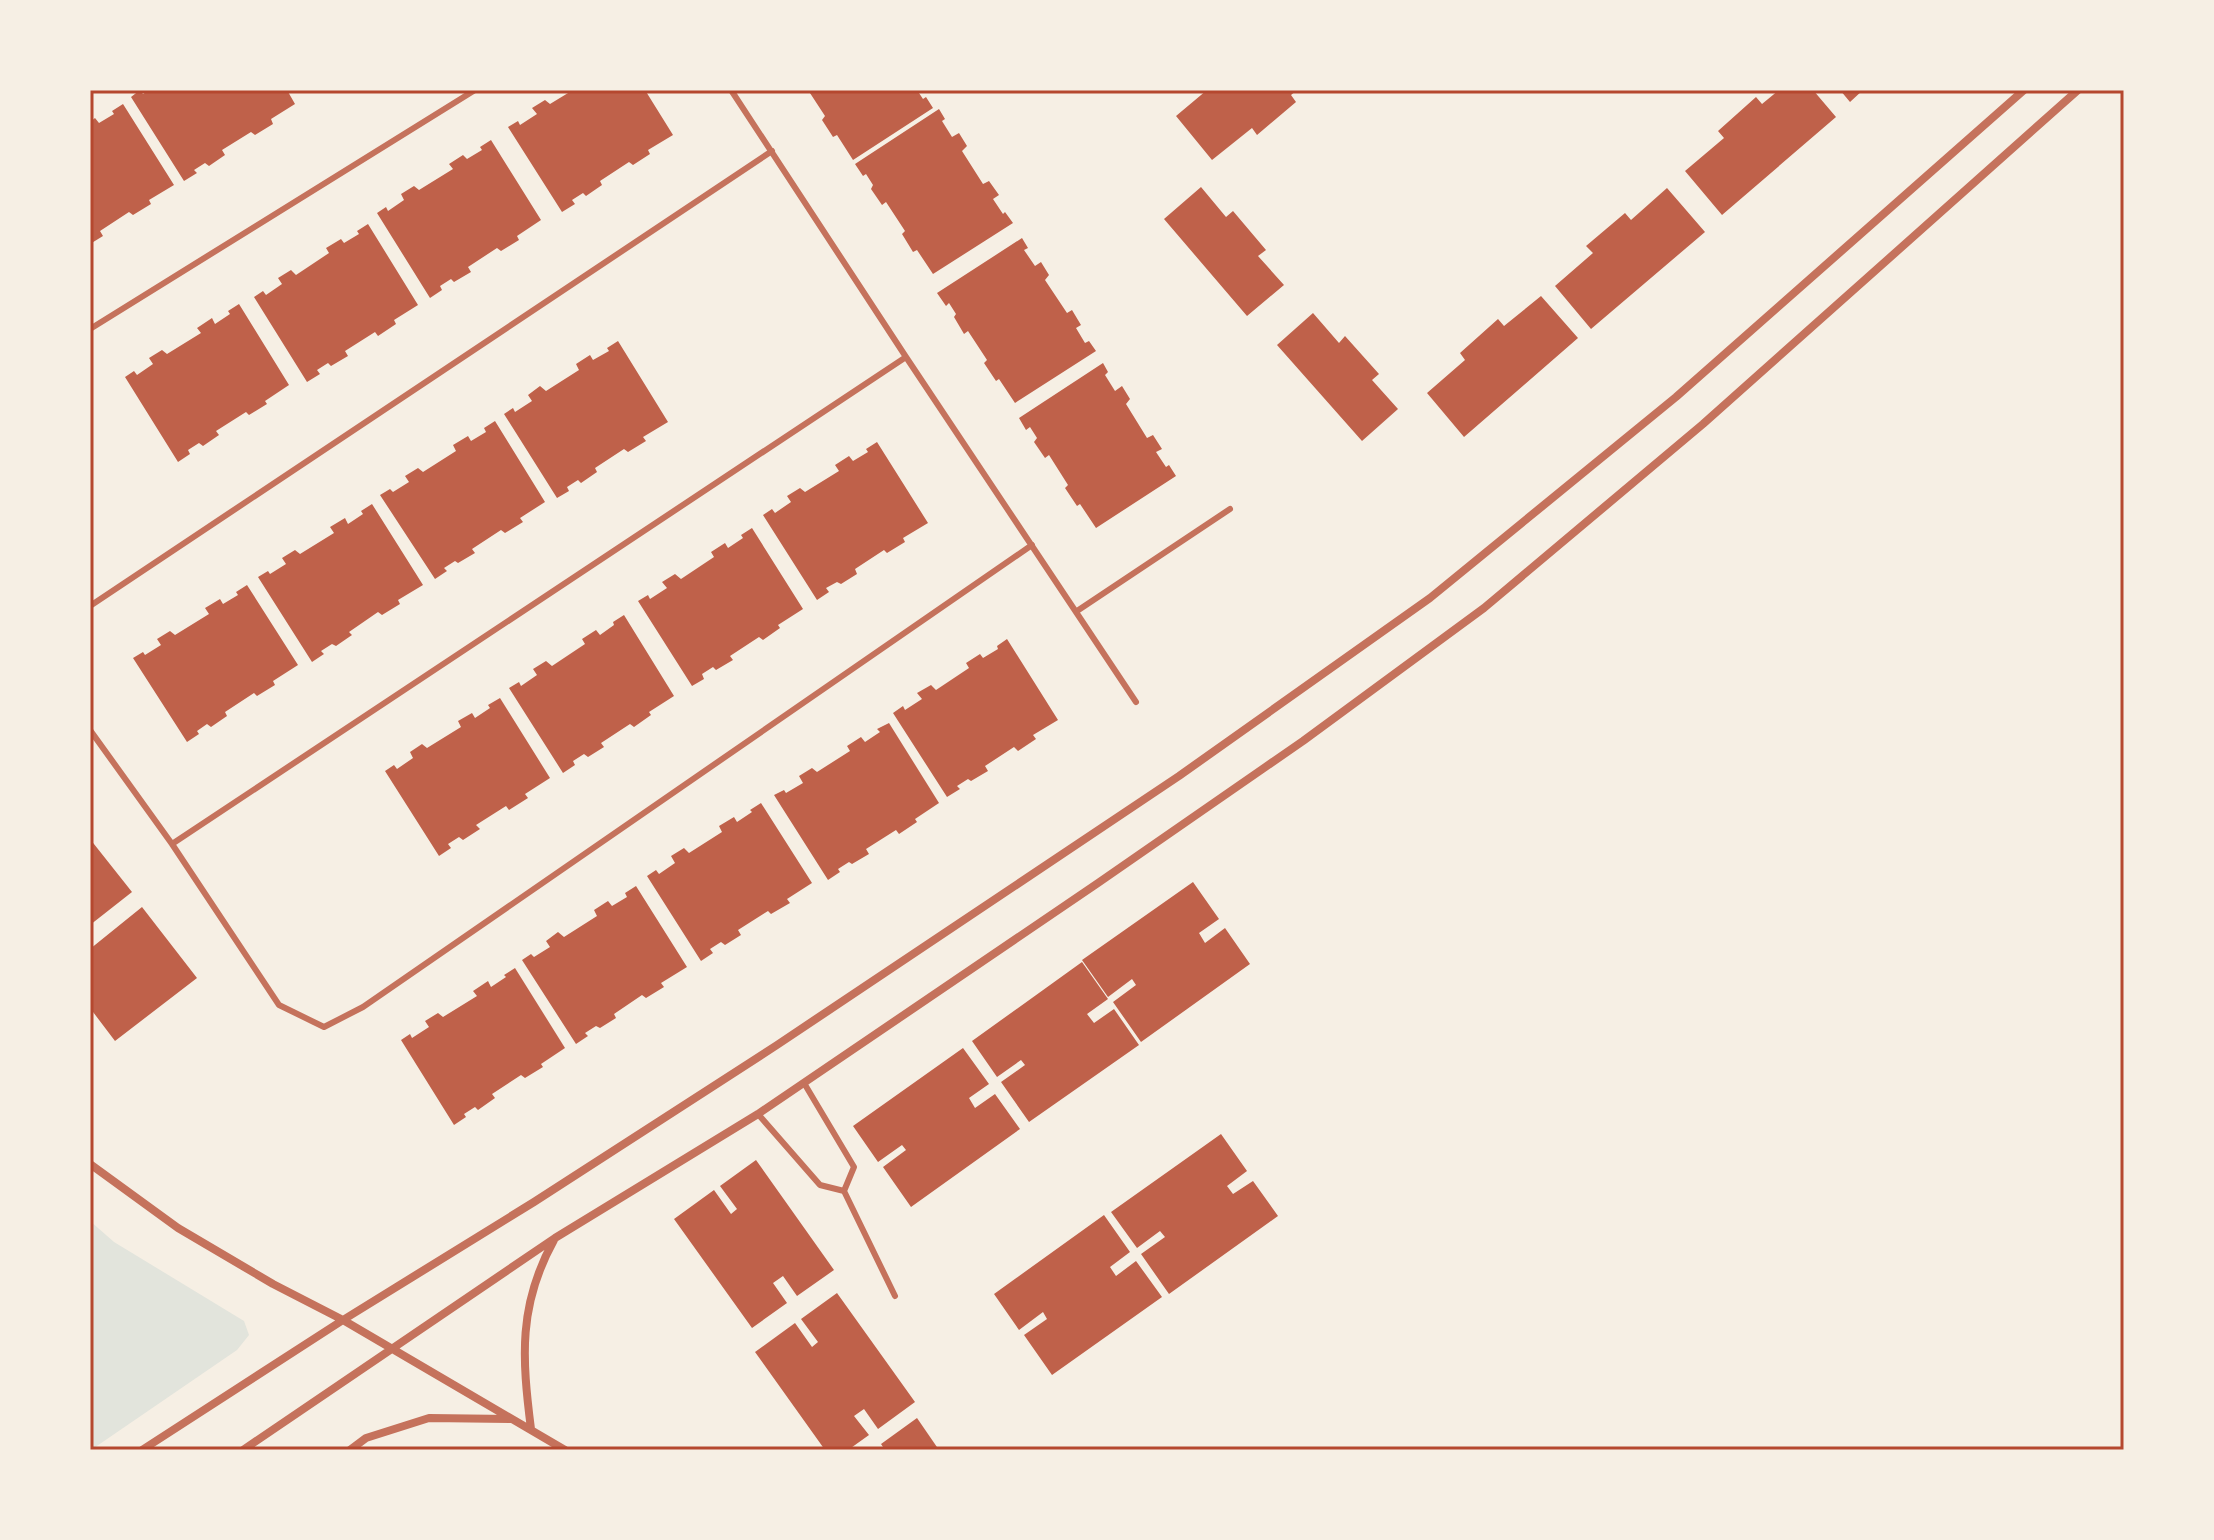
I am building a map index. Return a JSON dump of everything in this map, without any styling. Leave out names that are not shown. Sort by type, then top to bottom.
[{"type":"street","points":[[142,1450],[790,1036],[1179,776],[1430,598],[1676,397],[2024,90]]},
{"type":"street","points":[[243,1450],[555,1238],[804,1083],[1303,741],[1484,608],[1703,424],[2078,90]]},
{"type":"street","points":[[90,1164],[178,1228],[565,1450]]},
{"type":"street","points":[[531,1429],[527,1395],[527,1314],[541,1263],[555,1238]]},
{"type":"street","points":[[350,1450],[366,1438],[429,1418],[512,1419]]},
{"type":"lane","points":[[90,329],[475,90]]},
{"type":"lane","points":[[731,90],[1136,702]]},
{"type":"lane","points":[[90,606],[772,151]]},
{"type":"lane","points":[[172,844],[906,357]]},
{"type":"lane","points":[[1077,611],[1230,509]]},
{"type":"lane","points":[[90,730],[172,844],[279,1005],[324,1027],[363,1007],[1032,545]]},
{"type":"lane","points":[[804,1083],[854,1167],[844,1191],[895,1296]]},
{"type":"lane","points":[[758,1114],[820,1185],[844,1191]]},
{"type":"shaded area","points":[[90,1221],[114,1242],[244,1321],[249,1335],[237,1350],[91,1450]]},
{"type":"building","points":[[140,90],[143,94],[149,90],[287,90],[295,104],[271,119],[273,124],[255,135],[251,132],[222,150],[225,155],[209,166],[205,163],[184,181],[131,97]]},
{"type":"building","points":[[573,90],[645,90],[673,135],[648,150],[650,154],[633,165],[629,162],[600,181],[602,185],[586,196],[583,193],[572,200],[575,204],[562,212],[508,127],[518,121],[520,125],[537,114],[532,108],[545,100],[550,104]]},
{"type":"building","points":[[808,90],[917,90],[933,108],[853,160],[837,135],[833,137],[822,120],[825,116]]},
{"type":"building","points":[[1207,90],[1297,90],[1291,95],[1296,102],[1257,135],[1252,128],[1212,160],[1176,116]]},
{"type":"building","points":[[1779,90],[1813,90],[1836,117],[1722,215],[1685,171],[1724,138],[1718,131],[1756,97],[1762,104]]},
{"type":"building","points":[[1840,90],[1863,90],[1850,102]]},
{"type":"building","points":[[123,104],[174,185],[149,200],[151,204],[133,215],[129,212],[100,231],[103,236],[90,244],[90,122],[95,118],[99,123]]},
{"type":"building","points":[[939,109],[952,137],[959,133],[967,146],[962,151],[983,184],[989,181],[999,195],[993,199],[1013,223],[933,274],[917,250],[913,252],[902,234],[905,231],[886,202],[882,205],[871,189],[873,185],[866,174],[863,176],[855,164]]},
{"type":"building","points":[[491,140],[541,220],[517,236],[519,240],[501,251],[497,248],[468,267],[471,272],[440,286],[442,290],[430,298],[377,213],[386,207],[388,211],[404,200],[401,194],[414,186],[419,190],[453,169],[449,164],[463,155],[467,159]]},
{"type":"building","points":[[1201,187],[1226,217],[1233,211],[1266,250],[1258,256],[1284,285],[1247,316],[1164,219]]},
{"type":"building","points":[[1667,188],[1705,232],[1591,329],[1555,286],[1593,253],[1586,246],[1625,213],[1631,220]]},
{"type":"building","points":[[368,224],[418,305],[394,320],[396,324],[378,336],[375,332],[345,351],[348,356],[317,370],[320,374],[307,382],[254,297],[263,291],[266,295],[282,284],[278,278],[291,270],[296,275],[329,253],[326,248],[341,239],[344,243]]},
{"type":"building","points":[[1022,238],[1028,248],[1024,250],[1035,266],[1041,262],[1049,275],[1045,280],[1067,313],[1072,310],[1081,325],[1076,328],[1085,343],[1089,341],[1096,351],[1015,403],[984,363],[987,360],[968,331],[964,334],[949,303],[946,306],[937,293]]},
{"type":"building","points":[[1541,296],[1578,338],[1464,437],[1427,393],[1465,360],[1460,353],[1498,319],[1504,326]]},
{"type":"building","points":[[239,304],[289,385],[265,401],[267,404],[249,415],[246,412],[216,431],[219,435],[203,446],[199,443],[188,450],[190,454],[178,462],[125,377],[134,371],[137,375],[153,364],[149,358],[162,350],[167,354],[201,333],[197,328],[212,318],[215,324]]},
{"type":"building","points":[[1313,313],[1339,343],[1345,336],[1379,374],[1372,380],[1398,409],[1362,441],[1277,345]]},
{"type":"building","points":[[618,341],[668,422],[643,437],[646,441],[628,452],[624,449],[595,468],[597,472],[581,483],[578,480],[567,487],[569,491],[557,498],[504,414],[513,408],[515,412],[532,401],[528,395],[540,386],[546,391],[579,370],[576,364],[590,355],[593,360],[609,351],[607,348]]},
{"type":"building","points":[[1103,363],[1108,372],[1105,375],[1115,391],[1122,386],[1130,399],[1126,404],[1147,438],[1153,435],[1162,449],[1156,452],[1176,476],[1096,528],[1065,488],[1068,485],[1049,455],[1045,458],[1034,442],[1037,438],[1030,427],[1026,430],[1019,418]]},
{"type":"building","points":[[495,421],[545,502],[520,518],[523,522],[505,533],[501,530],[472,549],[475,553],[444,568],[447,571],[435,579],[380,495],[390,489],[393,492],[409,482],[405,476],[418,468],[423,472],[456,451],[453,445],[468,436],[471,441],[486,432],[484,428]]},
{"type":"building","points":[[877,442],[928,523],[903,538],[905,542],[887,553],[884,550],[855,569],[857,574],[841,584],[837,582],[826,588],[829,592],[817,600],[763,515],[772,509],[775,513],[791,502],[787,496],[800,488],[805,492],[839,471],[835,465],[849,456],[853,461]]},
{"type":"building","points":[[372,504],[423,585],[398,600],[400,604],[382,615],[378,612],[349,632],[352,635],[336,646],[332,644],[321,651],[324,654],[312,662],[258,577],[286,564],[282,558],[295,550],[300,554],[334,533],[330,527],[345,518],[348,524]]},
{"type":"building","points":[[752,528],[803,609],[778,625],[780,628],[763,640],[759,637],[730,656],[733,660],[702,674],[704,679],[692,686],[638,601],[648,595],[650,599],[667,588],[662,582],[675,574],[681,579],[714,557],[711,552],[725,543],[728,548]]},
{"type":"building","points":[[247,585],[298,665],[273,681],[275,685],[257,696],[254,693],[225,712],[227,716],[211,727],[207,724],[187,742],[133,658],[161,645],[157,639],[170,631],[175,635],[209,614],[205,608],[220,599],[223,604]]},
{"type":"building","points":[[624,615],[674,696],[649,712],[651,715],[634,727],[630,724],[601,743],[604,747],[588,757],[584,754],[573,761],[575,765],[563,773],[509,688],[519,682],[521,686],[537,675],[533,669],[546,661],[552,666],[585,644],[582,639],[596,630],[600,635]]},
{"type":"building","points":[[1007,639],[1058,720],[1033,735],[1036,739],[1018,751],[1014,747],[985,766],[988,771],[971,781],[968,779],[947,797],[893,713],[903,706],[905,710],[922,699],[917,693],[931,685],[936,690],[969,668],[966,663],[980,654],[983,658]]},
{"type":"building","points":[[500,698],[550,778],[525,794],[528,798],[509,810],[506,806],[476,825],[480,829],[463,840],[459,837],[448,844],[451,848],[439,856],[385,771],[394,765],[397,769],[413,758],[410,752],[422,744],[427,748],[461,727],[458,721],[472,713],[475,718]]},
{"type":"building","points":[[889,723],[939,803],[899,834],[896,830],[866,849],[869,854],[852,864],[849,862],[828,880],[774,795],[784,790],[786,793],[803,783],[799,776],[812,768],[817,772],[850,751],[847,746],[861,737],[865,742],[880,732],[877,729]]},
{"type":"building","points":[[761,803],[812,883],[787,899],[790,903],[771,914],[768,911],[738,930],[741,935],[725,945],[721,942],[710,949],[713,953],[701,961],[647,876],[656,870],[659,874],[675,863],[671,856],[684,848],[689,853],[722,832],[719,826],[734,817],[737,822]]},
{"type":"building","points":[[90,839],[132,892],[90,925]]},
{"type":"building","points":[[1193,882],[1219,919],[1199,933],[1205,943],[1225,928],[1250,964],[1141,1042],[1113,1002],[1136,985],[1132,979],[1108,997],[1082,960]]},
{"type":"building","points":[[636,886],[687,967],[661,983],[664,987],[646,998],[642,995],[614,1014],[616,1018],[585,1033],[588,1036],[576,1044],[522,960],[550,947],[546,941],[558,932],[564,937],[597,916],[594,910],[608,901],[612,906],[627,897],[625,893]]},
{"type":"building","points":[[142,907],[197,978],[115,1041],[90,1008],[90,949]]},
{"type":"building","points":[[1082,962],[1108,999],[1087,1014],[1094,1023],[1114,1009],[1139,1045],[1029,1122],[1001,1082],[1025,1065],[1021,1060],[997,1077],[972,1041]]},
{"type":"building","points":[[515,968],[565,1048],[541,1064],[543,1067],[525,1078],[521,1075],[492,1094],[495,1098],[478,1110],[475,1107],[464,1114],[466,1117],[454,1125],[401,1040],[410,1034],[412,1038],[429,1027],[425,1021],[438,1013],[443,1017],[477,996],[473,991],[488,981],[491,987]]},
{"type":"building","points":[[963,1048],[989,1084],[969,1098],[975,1108],[995,1094],[1020,1129],[911,1207],[883,1167],[906,1150],[902,1145],[878,1162],[853,1126]]},
{"type":"building","points":[[1221,1134],[1247,1171],[1227,1186],[1233,1194],[1253,1181],[1278,1216],[1169,1294],[1141,1254],[1165,1237],[1160,1231],[1137,1248],[1111,1212]]},
{"type":"building","points":[[756,1160],[834,1270],[797,1296],[783,1276],[773,1283],[787,1303],[752,1328],[674,1219],[714,1190],[731,1214],[737,1209],[720,1186]]},
{"type":"building","points":[[1104,1215],[1130,1252],[1110,1267],[1116,1276],[1136,1261],[1162,1297],[1052,1375],[1024,1335],[1047,1319],[1043,1312],[1019,1330],[994,1294]]},
{"type":"building","points":[[837,1293],[915,1402],[878,1429],[864,1409],[854,1416],[869,1435],[848,1450],[825,1450],[755,1352],[795,1323],[812,1347],[818,1342],[801,1319]]},
{"type":"building","points":[[917,1418],[939,1450],[885,1450],[881,1444]]}]
